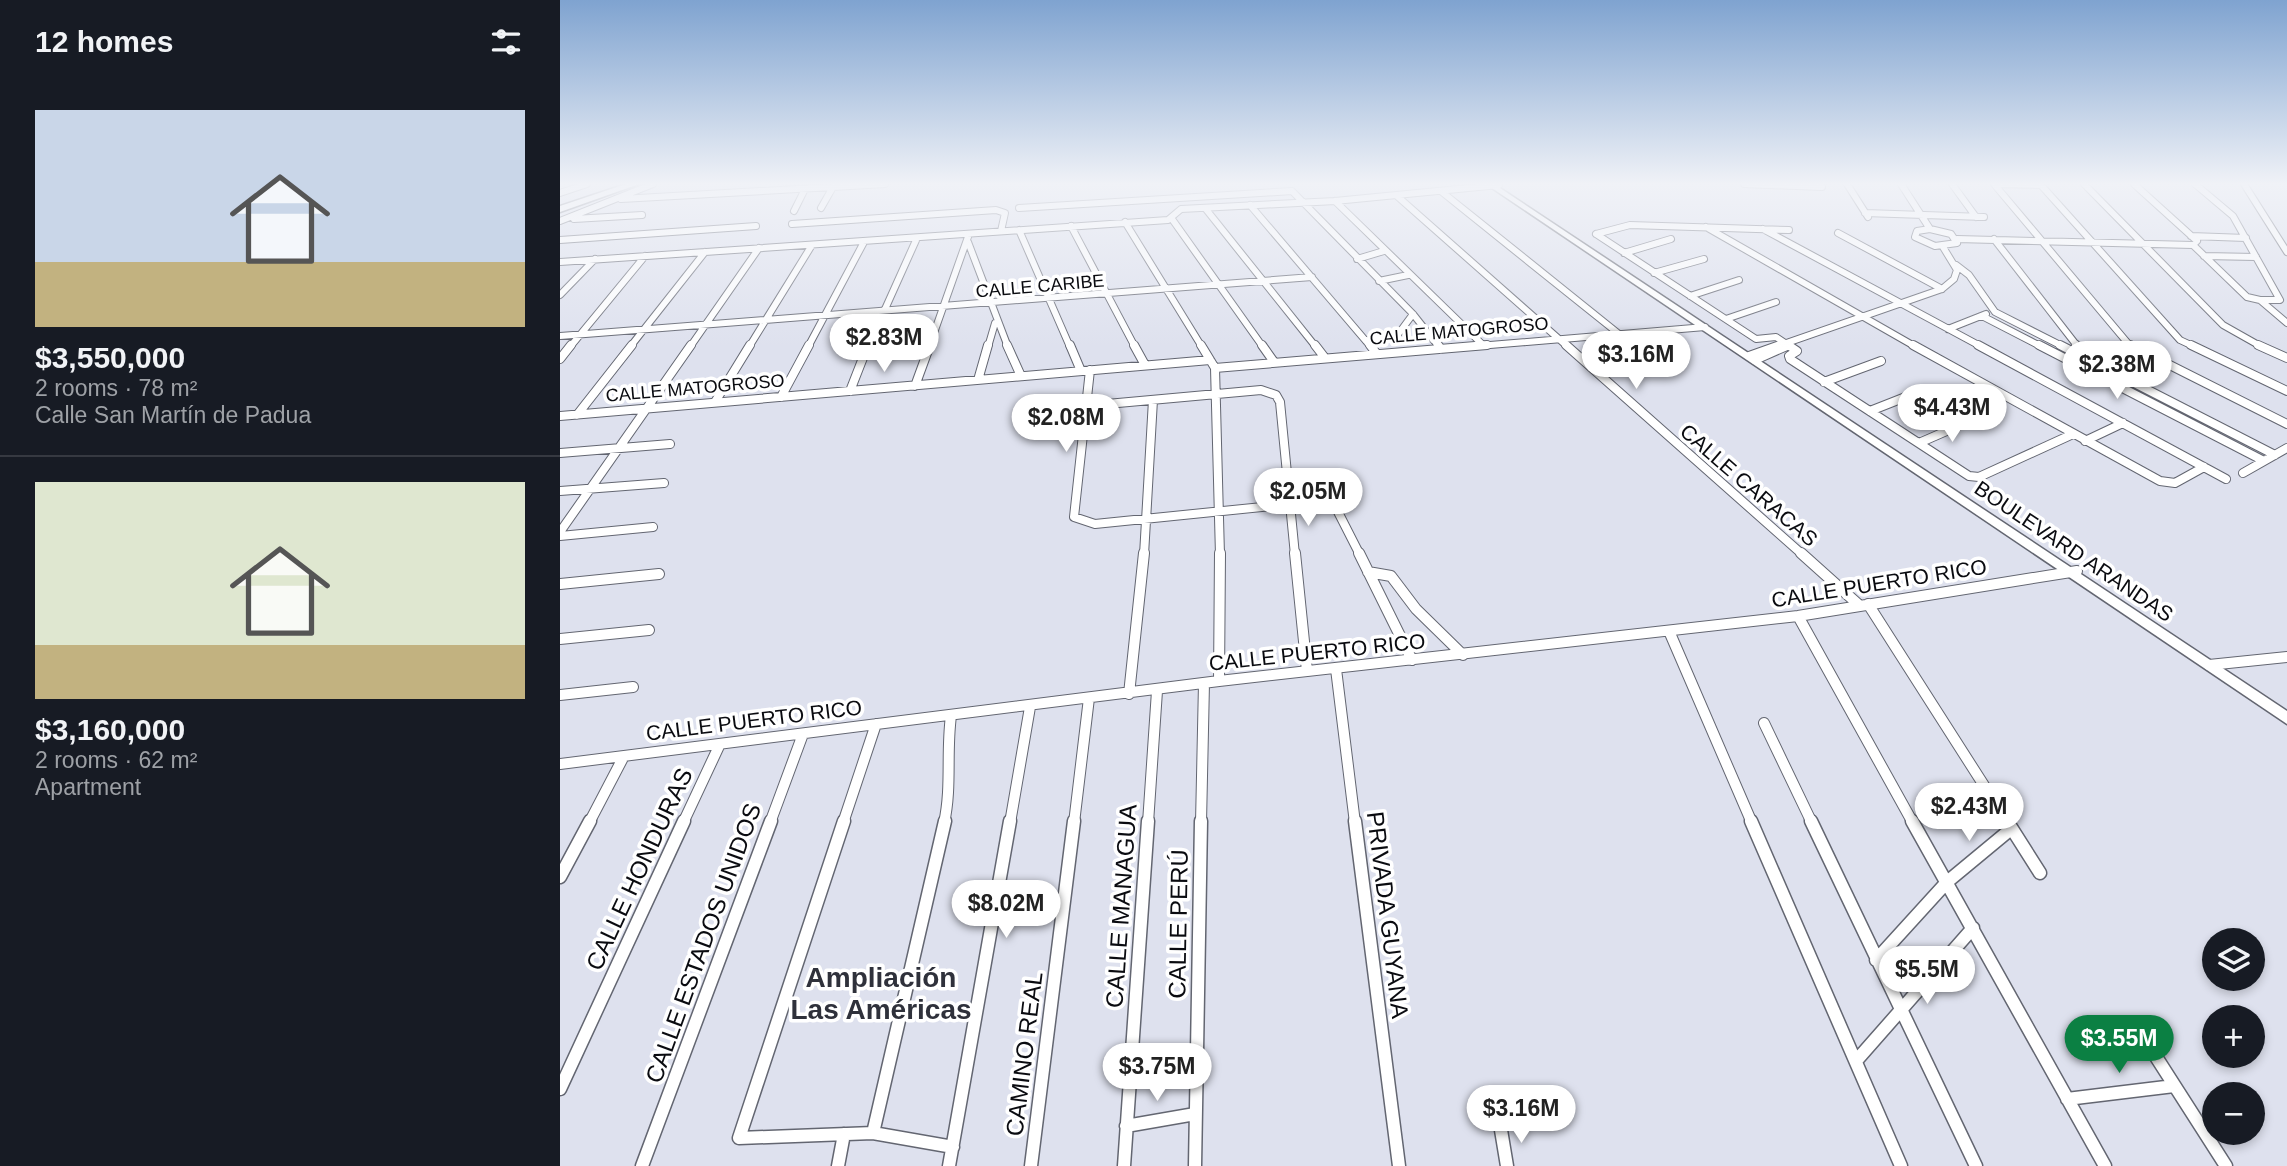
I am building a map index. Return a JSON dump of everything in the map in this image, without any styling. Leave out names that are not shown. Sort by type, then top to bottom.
[{"type":"main road","name":"BOULEVARD ARANDAS","points":[[1576,238],[1705,327],[1754,357]]},
{"type":"main road","name":"BOULEVARD ARANDAS","points":[[1577,238],[2213,665],[2287,718]]},
{"type":"main road","name":"BOULEVARD ARANDAS","points":[[2213,665],[2287,711]]},
{"type":"street","points":[[560,240],[582,238]]},
{"type":"street","points":[[560,262],[912,238]]},
{"type":"street","points":[[850,391],[882,311],[917,238]]},
{"type":"street","points":[[915,386],[968,238]]},
{"type":"street","points":[[1023,238],[1086,370],[1074,517],[1095,524],[1291,504],[1336,508],[1412,660]]},
{"type":"street","points":[[1078,238],[1110,294],[1145,365]]},
{"type":"street","points":[[1135,238],[1215,368],[1219,393],[1219,681]]},
{"type":"street","points":[[1185,238],[1275,362]]},
{"type":"street","points":[[1230,238],[1325,358]]},
{"type":"street","points":[[1279,238],[1377,354]]},
{"type":"street","points":[[1336,238],[1413,314],[1441,349]]},
{"type":"street","points":[[1372,238],[1483,345]]},
{"type":"street","name":"CALLE CARACAS","points":[[1444,238],[1555,339],[1864,604],[2040,873]]},
{"type":"street","points":[[1500,238],[1619,334]]},
{"type":"street","points":[[1603,238],[1756,338],[1776,337],[1789,343],[1797,353],[1789,356],[1790,359],[1974,477],[2074,434]]},
{"type":"street","points":[[1726,238],[2085,441],[2170,483],[2204,467]]},
{"type":"street","points":[[1780,238],[2226,479]]},
{"type":"street","points":[[1848,238],[1942,289]]},
{"type":"street","points":[[1917,238],[1926,244],[1943,247],[1952,246],[1957,243],[1957,239],[2193,245],[2246,296],[2260,300],[2280,300],[2246,238]]},
{"type":"street","points":[[2040,238],[2133,349],[2287,424]]},
{"type":"street","points":[[2089,238],[2180,340],[2287,391]]},
{"type":"street","points":[[2137,238],[2236,334],[2287,358]]},
{"type":"street","points":[[2193,238],[2196,241],[2193,245]]},
{"type":"street","points":[[1624,253],[1671,239]]},
{"type":"street","points":[[1993,239],[2085,356]]},
{"type":"street","points":[[781,397],[864,242]]},
{"type":"street","points":[[968,242],[993,304],[995,323],[1021,376]]},
{"type":"street","points":[[715,402],[812,245]]},
{"type":"street","points":[[1943,247],[1956,265],[1969,275],[1995,312],[2275,455]]},
{"type":"street","points":[[560,534],[645,408],[759,248]]},
{"type":"street","points":[[1357,259],[1384,251]]},
{"type":"street","points":[[577,415],[705,252]]},
{"type":"street","points":[[560,359],[645,256]]},
{"type":"street","points":[[2204,256],[2256,257]]},
{"type":"street","points":[[560,295],[595,259]]},
{"type":"street","points":[[1654,273],[1704,259]]},
{"type":"street","points":[[1754,357],[1942,289],[1956,278],[1956,265]]},
{"type":"street","points":[[1379,281],[1408,275]]},
{"type":"street","name":"CALLE CARIBE","points":[[560,335],[993,304],[1312,277]]},
{"type":"street","points":[[1690,296],[1739,280]]},
{"type":"street","points":[[2260,300],[2287,323]]},
{"type":"street","points":[[1726,318],[1776,302]]},
{"type":"street","points":[[1948,329],[1995,312]]},
{"type":"street","points":[[1366,341],[1399,333],[1413,314]]},
{"type":"street","points":[[1982,316],[2264,461]]},
{"type":"street","points":[[978,380],[995,323]]},
{"type":"street","name":"CALLE MATOGROSO","points":[[1215,368],[1705,327]]},
{"type":"street","name":"CALLE MATOGROSO","points":[[560,416],[1210,360]]},
{"type":"street","points":[[1824,382],[1881,362]]},
{"type":"street","points":[[1870,411],[1926,389]]},
{"type":"street","points":[[1085,406],[1261,390],[1276,396],[1280,402],[1307,671]]},
{"type":"street","points":[[1129,694],[1148,519],[1153,400]]},
{"type":"street","points":[[2180,418],[2192,412]]},
{"type":"street","points":[[1919,443],[1974,419]]},
{"type":"street","points":[[2085,441],[2123,423]]},
{"type":"street","points":[[560,453],[670,444]]},
{"type":"street","points":[[2243,473],[2287,448]]},
{"type":"street","points":[[560,491],[664,483]]},
{"type":"street","points":[[560,534],[653,527]]},
{"type":"street","points":[[1368,572],[1391,576],[1422,616],[1463,655]]},
{"type":"street","name":"CALLE PUERTO RICO","points":[[560,764],[1030,707],[1219,681],[1336,670],[1798,616],[2074,572]]},
{"type":"street","points":[[560,584],[659,574]]},
{"type":"street","points":[[1798,616],[2105,1166]]},
{"type":"street","points":[[560,639],[649,630]]},
{"type":"street","points":[[1669,631],[1901,1166]]},
{"type":"street","points":[[2213,665],[2287,657]]},
{"type":"street","name":"PRIVADA GUYANA","points":[[1336,670],[1399,1166]]},
{"type":"street","name":"CALLE PERÚ","points":[[1195,1166],[1203,683]]},
{"type":"street","points":[[560,695],[633,687]]},
{"type":"street","name":"CALLE MANAGUA","points":[[1124,1166],[1157,691]]},
{"type":"street","name":"CAMINO REAL","points":[[1031,1166],[1089,698]]},
{"type":"street","points":[[949,1166],[1030,707]]},
{"type":"street","points":[[873,1133],[950,798],[947,744],[951,716]]},
{"type":"street","points":[[1764,723],[1976,1166]]},
{"type":"street","points":[[876,724],[738,1138],[873,1133],[953,1147]]},
{"type":"street","name":"CALLE ESTADOS UNIDOS","points":[[642,1166],[803,734]]},
{"type":"street","name":"CALLE HONDURAS","points":[[560,1088],[720,744]]},
{"type":"street","points":[[560,877],[624,756]]},
{"type":"street","points":[[1876,960],[1947,882],[2011,828]]},
{"type":"street","points":[[1856,1061],[1973,928]]},
{"type":"street","points":[[2144,1038],[2226,1166]]},
{"type":"street","points":[[2067,1099],[2174,1086]]},
{"type":"street","points":[[1126,1126],[1195,1114]]},
{"type":"street","points":[[1501,1130],[1507,1166]]},
{"type":"street","points":[[838,1166],[844,1134]]},
{"type":"district","name":"Ampliación Las Américas","points":[[881,993]]}]
